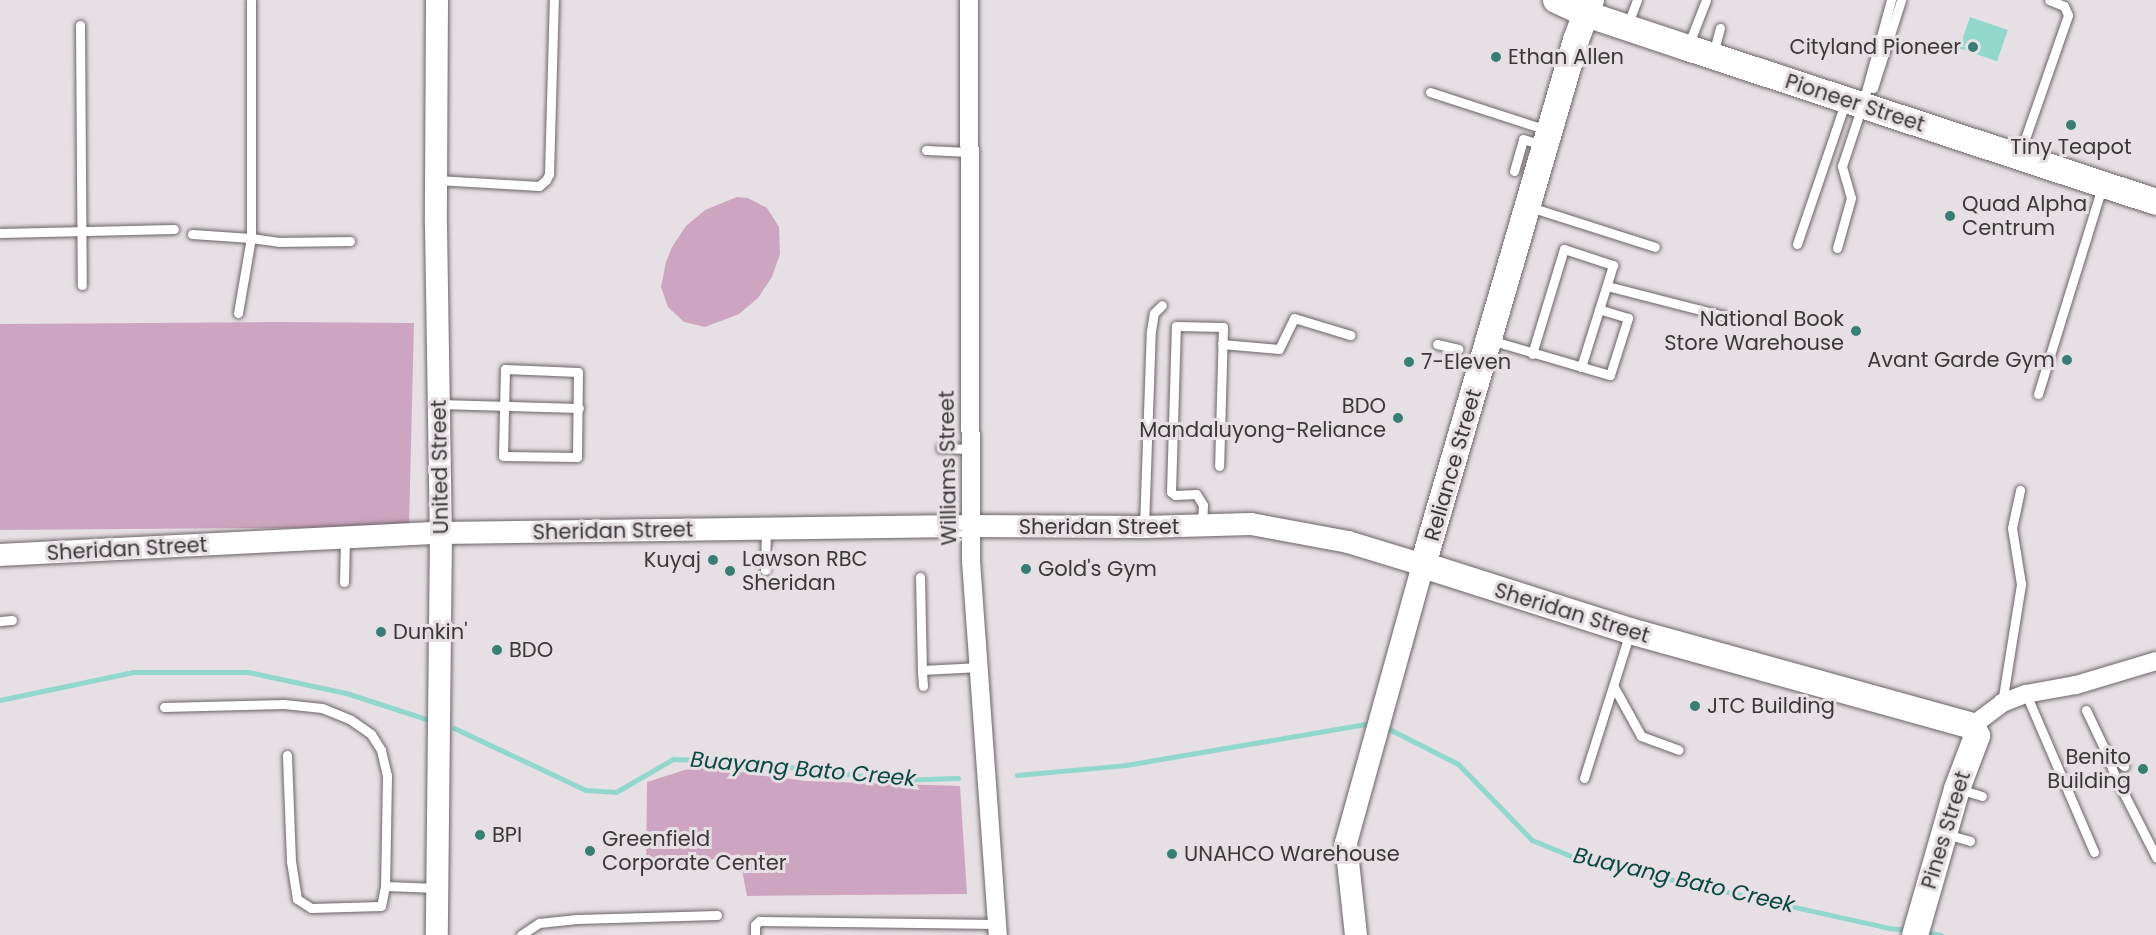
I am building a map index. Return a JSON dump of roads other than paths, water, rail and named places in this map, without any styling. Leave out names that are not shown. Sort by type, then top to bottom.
[{"type":"main road","name":"Pioneer Street","points":[[1556,0],[1588,7],[1626,27],[2156,202]]},
{"type":"main road","name":"Reliance Street","points":[[1424,565],[1547,138],[1588,7]]},
{"type":"main road","name":"Sheridan Street","points":[[1424,565],[1630,632],[1833,693],[1974,731]]},
{"type":"main road","name":"Pines Street","points":[[1915,935],[1974,731]]},
{"type":"street","name":"United Street","points":[[437,0],[436,180],[441,533],[437,935]]},
{"type":"street","name":"Williams Street","points":[[969,0],[971,526],[998,929]]},
{"type":"street","name":"Sheridan Street","points":[[0,555],[441,533],[971,526],[1144,527],[1251,524],[1348,542],[1424,565]]},
{"type":"street","name":"Reliance Street","points":[[1356,935],[1346,843],[1424,565]]},
{"type":"street","points":[[1974,731],[2001,710],[2027,699],[2156,661]]},
{"type":"street","points":[[2027,699],[2079,694],[2156,670]]},
{"type":"lane","points":[[238,313],[251,238],[251,0]]},
{"type":"lane","points":[[436,180],[539,186],[546,180],[549,174],[554,0]]},
{"type":"lane","points":[[1626,27],[1637,0]]},
{"type":"lane","points":[[1688,48],[1706,0]]},
{"type":"lane","points":[[1836,248],[1851,198],[1842,166],[1858,104],[1891,0]]},
{"type":"lane","points":[[1797,244],[1901,0]]},
{"type":"lane","points":[[2018,157],[2068,15],[2064,6],[2049,0]]},
{"type":"lane","points":[[80,25],[82,285]]},
{"type":"lane","points":[[1712,56],[1720,28]]},
{"type":"lane","points":[[1430,92],[1547,138]]},
{"type":"lane","points":[[1514,171],[1523,139],[1547,138]]},
{"type":"lane","points":[[926,150],[969,152]]},
{"type":"lane","points":[[2038,394],[2103,185]]},
{"type":"lane","points":[[1528,206],[1655,247]]},
{"type":"lane","points":[[0,233],[174,229]]},
{"type":"lane","points":[[192,234],[279,242],[350,241]]},
{"type":"lane","points":[[1532,354],[1564,249],[1613,265],[1581,367]]},
{"type":"lane","points":[[1607,286],[1739,320]]},
{"type":"lane","points":[[1144,527],[1151,331],[1154,313],[1162,305]]},
{"type":"lane","points":[[1489,340],[1610,375],[1628,318],[1599,309]]},
{"type":"lane","points":[[1222,344],[1275,351],[1281,347],[1293,318],[1350,335]]},
{"type":"lane","points":[[1202,526],[1203,511],[1200,498],[1196,494],[1175,495],[1171,492],[1176,326],[1223,327],[1219,466]]},
{"type":"lane","points":[[1437,344],[1453,348]]},
{"type":"lane","points":[[505,369],[576,371],[579,408],[578,456],[575,458],[503,456],[503,407],[505,369]]},
{"type":"lane","points":[[439,404],[579,408]]},
{"type":"lane","points":[[941,448],[969,449]]},
{"type":"lane","points":[[2001,710],[2021,584],[2012,528],[2020,490]]},
{"type":"lane","points":[[765,570],[766,529]]},
{"type":"lane","points":[[344,582],[345,538]]},
{"type":"lane","points":[[920,577],[924,687]]},
{"type":"lane","points":[[0,621],[12,620]]},
{"type":"lane","points":[[1584,778],[1630,632]]},
{"type":"lane","points":[[922,670],[980,667]]},
{"type":"lane","points":[[1614,687],[1641,736],[1679,750]]},
{"type":"lane","points":[[2027,699],[2094,852]]},
{"type":"lane","points":[[164,707],[284,704],[322,708],[351,720],[371,734],[381,750],[387,775],[385,886],[381,906],[310,908],[297,899],[291,861],[287,756]]},
{"type":"lane","points":[[2086,710],[2156,857]]},
{"type":"lane","points":[[2105,750],[2124,766]]},
{"type":"lane","points":[[1957,789],[1982,796]]},
{"type":"lane","points":[[1944,834],[1970,841]]},
{"type":"lane","points":[[385,886],[437,888]]},
{"type":"lane","points":[[521,935],[539,923],[577,919],[717,915]]},
{"type":"lane","points":[[755,935],[755,925],[759,921],[998,929]]},
{"type":"waterway","name":"Buayang Bato Creek","points":[[0,700],[133,672],[248,672],[346,693],[426,719]]},
{"type":"waterway","name":"Buayang Bato Creek","points":[[1017,775],[1126,765],[1371,723]]},
{"type":"waterway","name":"Buayang Bato Creek","points":[[454,728],[586,790],[616,792],[673,759],[749,762],[894,780],[958,778]]},
{"type":"waterway","name":"Buayang Bato Creek","points":[[1389,729],[1458,764],[1532,840],[1578,859],[1888,928],[1910,930]]},
{"type":"waterway","name":"Buayang Bato Creek","points":[[1922,932],[1941,935]]},
{"type":"place","name":"Cityland Pioneer","points":[[1973,47]]},
{"type":"place","name":"Ethan Allen","points":[[1496,57]]},
{"type":"place","name":"Tiny Teapot","points":[[2071,125]]},
{"type":"place","name":"Quad Alpha Centrum","points":[[1950,216]]},
{"type":"place","name":"National Book Store Warehouse","points":[[1856,331]]},
{"type":"place","name":"Avant Garde Gym","points":[[2067,360]]},
{"type":"place","name":"7-Eleven","points":[[1409,362]]},
{"type":"place","name":"BDO Mandaluyong-Reliance","points":[[1398,418]]},
{"type":"place","name":"Kuyaj","points":[[713,560]]},
{"type":"place","name":"Gold's Gym","points":[[1026,569]]},
{"type":"place","name":"Lawson RBC Sheridan","points":[[730,571]]},
{"type":"place","name":"Dunkin'","points":[[381,632]]},
{"type":"place","name":"BDO","points":[[497,650]]},
{"type":"place","name":"JTC Building","points":[[1695,706]]},
{"type":"place","name":"Benito Building","points":[[2143,769]]},
{"type":"place","name":"BPI","points":[[480,835]]},
{"type":"place","name":"Greenfield Corporate Center","points":[[590,851]]},
{"type":"place","name":"UNAHCO Warehouse","points":[[1172,854]]}]
